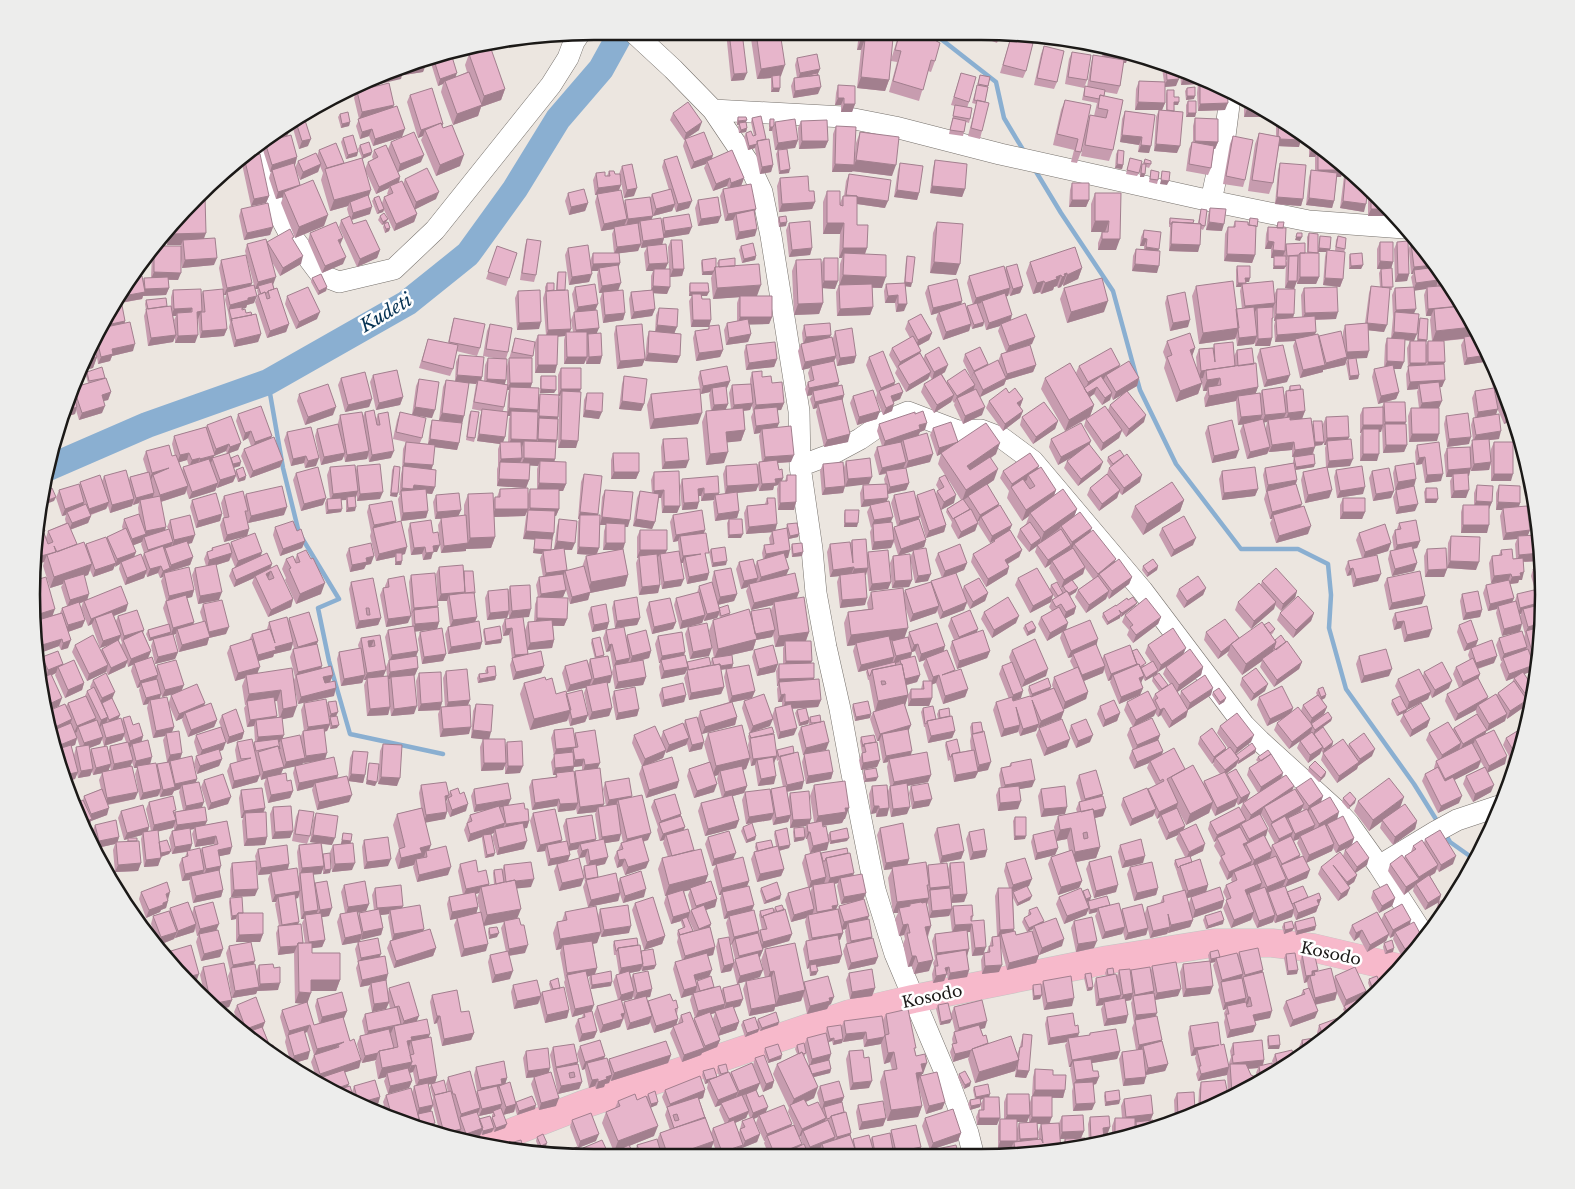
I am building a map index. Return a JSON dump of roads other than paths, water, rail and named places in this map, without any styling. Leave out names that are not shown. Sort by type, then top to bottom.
[{"type":"main road","name":"Kosodo","points":[[494,1139],[582,1105],[849,1014],[913,999],[1107,960],[1214,943],[1272,943],[1314,948],[1391,966]]},
{"type":"street","points":[[642,40],[713,110],[748,162],[762,192],[771,236],[799,411],[800,466],[816,592],[875,890],[895,954],[947,1078],[973,1149]]},
{"type":"street","points":[[256,156],[269,195],[288,231],[321,275],[339,282],[394,269],[435,230],[551,85],[568,58],[575,41]]},
{"type":"street","points":[[1211,201],[1225,136],[1230,99]]},
{"type":"street","points":[[713,110],[844,117],[1211,201],[1309,220],[1395,227]]},
{"type":"street","points":[[800,466],[832,454],[860,439],[886,421],[908,412],[958,431],[981,430],[1002,438],[1033,461],[1142,590],[1244,725],[1260,742],[1350,824],[1421,931]]},
{"type":"street","points":[[1379,866],[1457,820],[1492,808]]},
{"type":"waterway","name":"Kudeti","points":[[56,465],[147,425],[268,382],[407,303],[468,254],[515,189],[558,119],[601,69],[617,40]]},
{"type":"waterway","points":[[942,40],[996,82],[1004,118],[1025,153]]},
{"type":"waterway","points":[[1035,170],[1113,291],[1140,390],[1176,464],[1241,549],[1298,549],[1328,564],[1331,595],[1329,628],[1346,689],[1414,784],[1439,824]]},
{"type":"waterway","points":[[268,382],[283,468],[299,533],[339,599],[318,608],[329,661],[350,734],[443,754]]},
{"type":"waterway","points":[[1444,832],[1450,842],[1470,856]]}]
